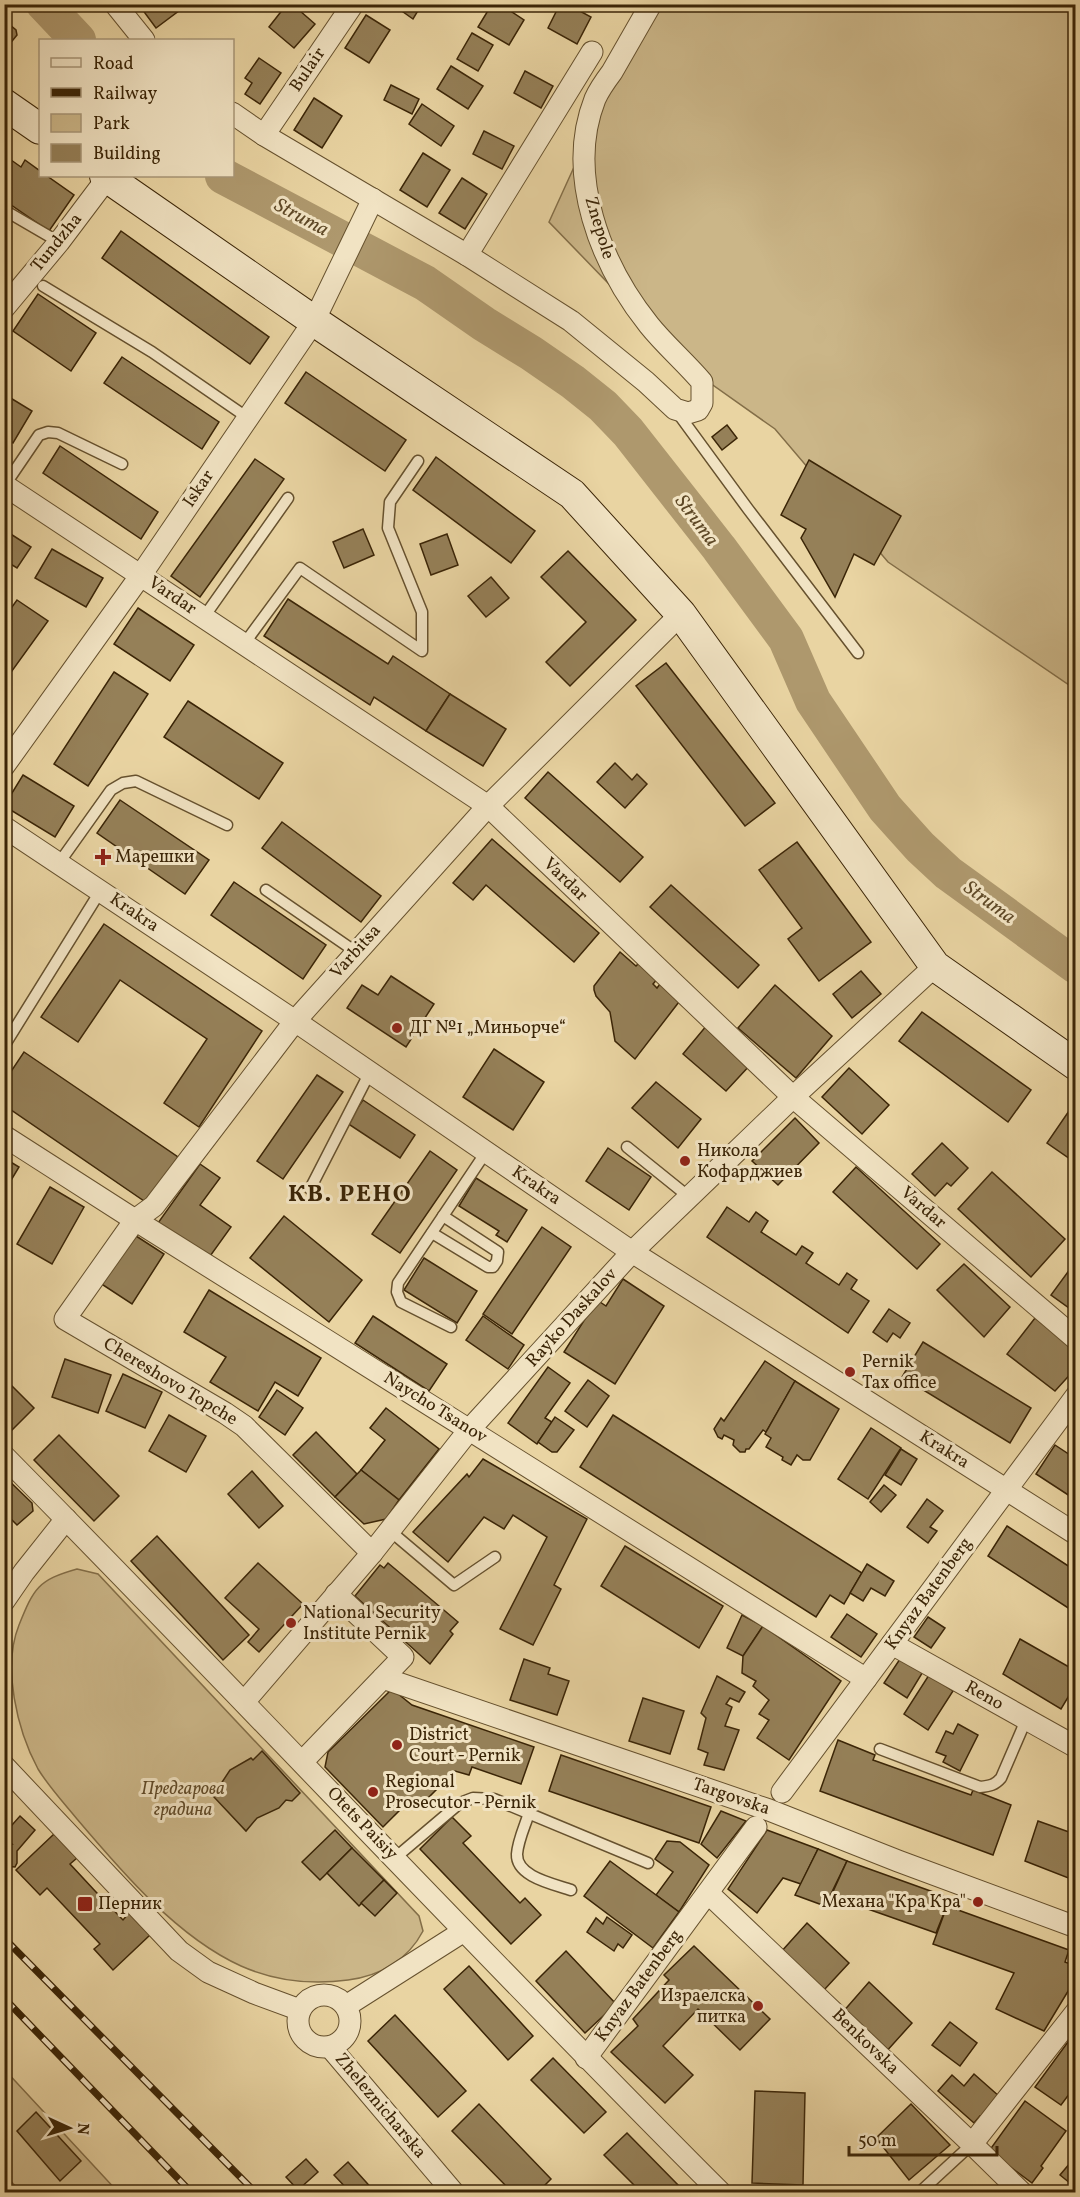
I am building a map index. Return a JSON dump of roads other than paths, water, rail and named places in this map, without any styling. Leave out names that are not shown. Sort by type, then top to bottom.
[{"type":"main road","points":[[4,104],[39,128]]},
{"type":"main road","points":[[108,177],[314,321],[572,494],[681,614],[935,966],[1076,1065]]},
{"type":"street","points":[[115,4],[143,39]]},
{"type":"street","name":"Bulair","points":[[264,135],[353,4]]},
{"type":"street","name":"Znepole","points":[[651,4],[595,99],[587,133],[584,163],[590,210],[603,253],[649,326],[702,382],[702,403],[698,410],[688,413],[675,409]]},
{"type":"street","points":[[467,255],[592,52]]},
{"type":"street","points":[[234,114],[264,135],[467,255],[571,321],[646,382],[675,409]]},
{"type":"street","name":"Tundzha","points":[[4,308],[59,242],[106,177]]},
{"type":"street","name":"Iskar","points":[[4,766],[141,575],[314,321],[373,199]]},
{"type":"street","name":"Vardar","points":[[5,485],[488,806],[793,1097],[1076,1339]]},
{"type":"street","name":"Varbitsa","points":[[65,1319],[135,1220],[154,1206],[295,1021],[488,806],[681,614]]},
{"type":"street","name":"Krakra","points":[[4,827],[295,1021],[632,1252],[1076,1534]]},
{"type":"street","name":"Rayko Daskalov","points":[[244,1702],[372,1553],[469,1430],[632,1252],[793,1097],[935,966]]},
{"type":"street","name":"Naycho Tsanov","points":[[4,1136],[866,1679]]},
{"type":"street","name":"Chereshovo Topche","points":[[65,1319],[244,1426],[372,1553]]},
{"type":"street","name":"Knyaz Batenberg","points":[[782,1792],[1076,1396]]},
{"type":"street","name":"Otets Paisiy","points":[[4,1456],[395,1858],[709,2189]]},
{"type":"street","points":[[4,1601],[66,1519]]},
{"type":"street","points":[[302,1762],[403,1657],[336,1594]]},
{"type":"street","name":"Reno","points":[[892,1644],[1076,1747]]},
{"type":"street","name":"Targovska","points":[[383,1678],[769,1810],[1076,1927]]},
{"type":"street","points":[[4,1766],[179,1951],[208,1972],[254,1993],[300,2010]]},
{"type":"street","name":"Knyaz Batenberg","points":[[586,2058],[756,1827]]},
{"type":"street","name":"Benkovska","points":[[708,1893],[1021,2193]]},
{"type":"street","points":[[346,2006],[464,1931]]},
{"type":"street","points":[[326,1995],[340,2000],[346,2006],[351,2022],[345,2038],[330,2047],[314,2046],[301,2035],[298,2018],[300,2010],[310,1998],[326,1995]]},
{"type":"street","points":[[972,2144],[1076,2013]]},
{"type":"street","name":"Zheleznicharska","points":[[330,2047],[453,2193]]},
{"type":"lane","points":[[4,210],[59,242]]},
{"type":"lane","points":[[43,286],[152,352],[248,418]]},
{"type":"lane","points":[[675,409],[858,653]]},
{"type":"lane","points":[[5,485],[39,435],[48,432],[58,433],[122,464]]},
{"type":"lane","points":[[244,644],[300,568],[422,651],[422,612],[388,528],[390,502],[418,461]]},
{"type":"lane","points":[[204,617],[288,498]]},
{"type":"lane","points":[[59,863],[111,790],[123,783],[136,781],[226,825]]},
{"type":"lane","points":[[4,1046],[101,890]]},
{"type":"lane","points":[[266,890],[356,952]]},
{"type":"lane","points":[[309,1189],[370,1072]]},
{"type":"lane","points":[[627,1148],[689,1197]]},
{"type":"lane","points":[[452,1327],[401,1302],[397,1292],[398,1283],[486,1152]]},
{"type":"lane","points":[[432,1233],[488,1267],[493,1267],[497,1261],[498,1252],[443,1216]]},
{"type":"lane","points":[[389,1530],[454,1585],[495,1557]]},
{"type":"lane","points":[[880,1749],[980,1786],[990,1786],[1001,1778],[1026,1720]]},
{"type":"lane","points":[[395,1858],[460,1803],[473,1798],[494,1799],[648,1863]]},
{"type":"lane","points":[[529,1813],[518,1849],[517,1857],[520,1866],[528,1873],[571,1890]]},
{"type":"lane","points":[[920,2193],[972,2144]]},
{"type":"waterway","name":"Struma","points":[[44,4],[77,39]]},
{"type":"waterway","name":"Struma","points":[[225,177],[425,283],[573,382],[603,406],[628,432],[719,548],[786,639],[813,701],[885,808],[920,847],[948,873],[1076,966]]},
{"type":"railway","points":[[4,1938],[255,2192]]},
{"type":"railway","points":[[4,1998],[191,2192]]},
{"type":"place","name":"Марешки","points":[[103,857]]},
{"type":"place","name":"ДГ №1 „Миньорче“","points":[[397,1028]]},
{"type":"place","name":"Никола Кофарджиев","points":[[685,1161]]},
{"type":"place","name":"Pernik Tax office","points":[[850,1372]]},
{"type":"place","name":"National Security Institute Pernik","points":[[291,1623]]},
{"type":"place","name":"District Court - Pernik","points":[[397,1745]]},
{"type":"place","name":"Regional Prosecutor - Pernik","points":[[373,1792]]},
{"type":"place","name":"Механа \"Кра Кра\"","points":[[978,1902]]},
{"type":"place","name":"Перник","points":[[85,1904]]},
{"type":"place","name":"Израелска питка","points":[[758,2006]]},
{"type":"district","name":"КВ. РЕНО","points":[[350,1195]]},
{"type":"park label","name":"Предгарова градина","points":[[183,1799]]}]
